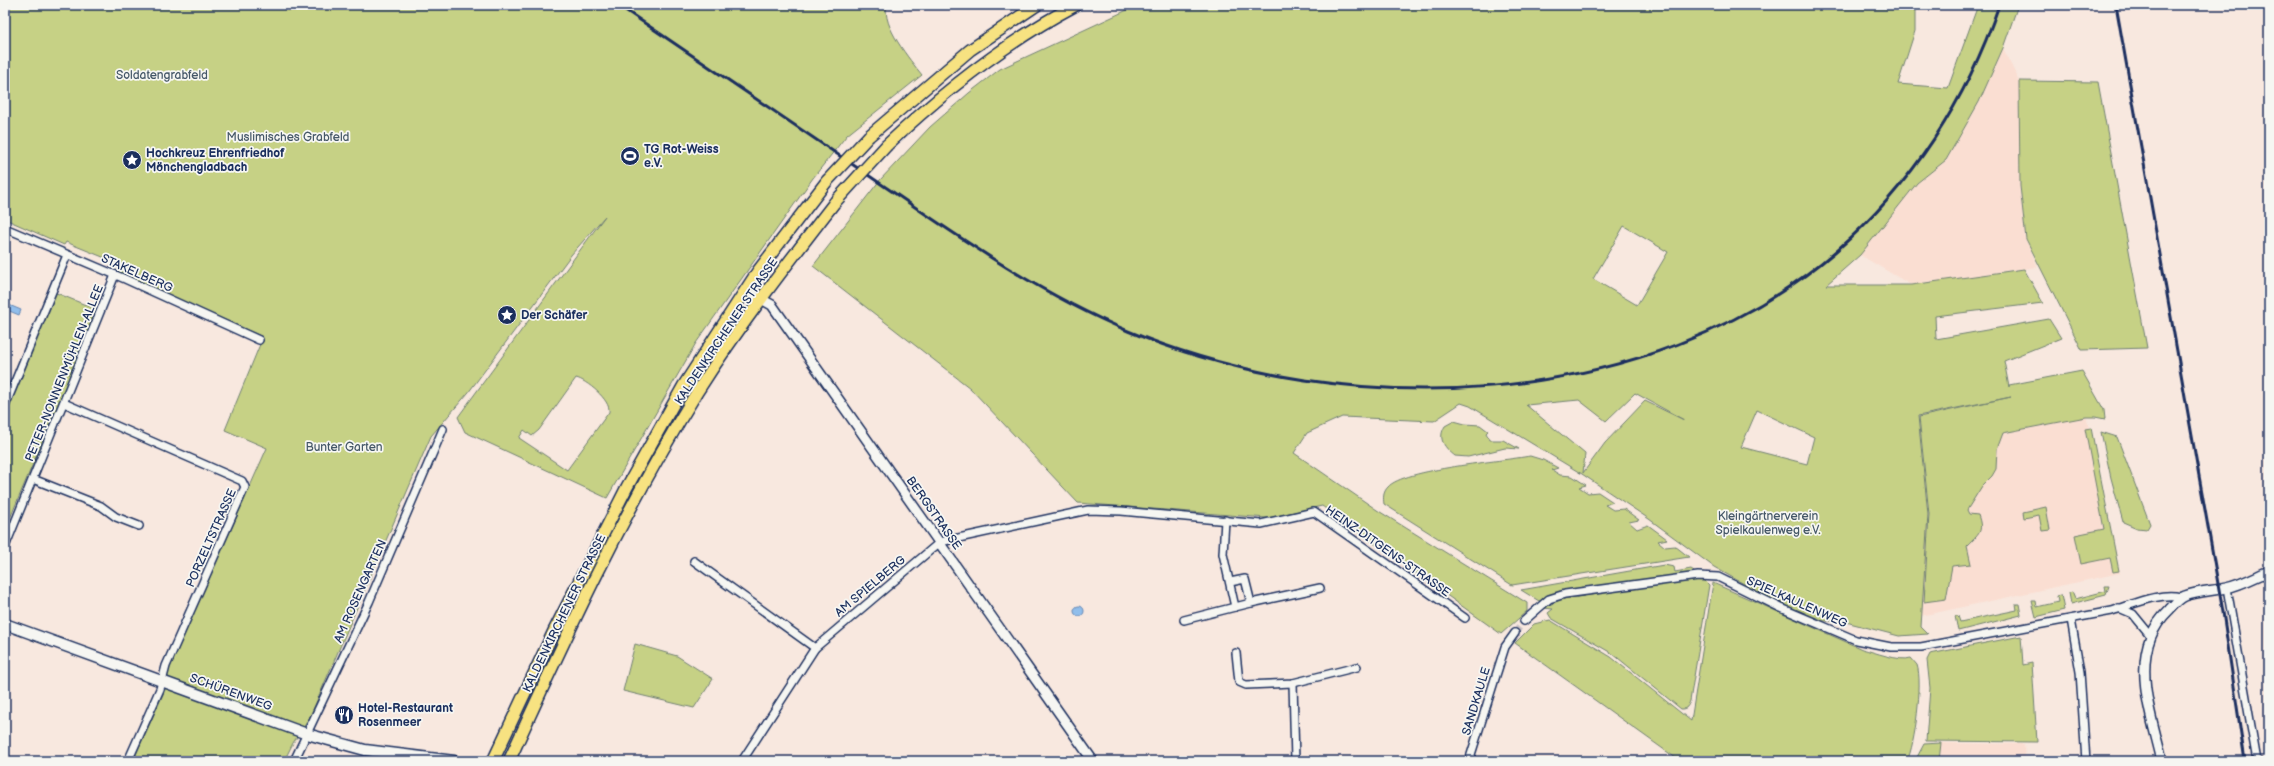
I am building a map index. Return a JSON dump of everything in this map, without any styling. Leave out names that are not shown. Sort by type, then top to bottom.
[{"type":"main road","name":"KALDENKIRCHENER STRASSE","points":[[493,761],[554,631],[627,486],[684,385],[745,290],[827,181],[869,136],[970,50],[1037,5]]},
{"type":"main road","name":"KALDENKIRCHENER STRASSE","points":[[508,761],[577,615],[638,496],[698,392],[761,299],[835,202],[887,145],[958,81],[1028,32],[1076,5]]},
{"type":"main road","name":"SCHÜRENWEG","points":[[5,624],[307,734],[365,750],[454,761]]},
{"type":"street","name":"STAKELBERG","points":[[5,228],[115,275],[259,340]]},
{"type":"street","points":[[5,406],[67,255]]},
{"type":"street","name":"PETER-NONNENMÜHLEN-ALLEE","points":[[5,547],[115,275]]},
{"type":"street","name":"BERGSTRASSE","points":[[745,290],[772,306],[940,542],[1093,761]]},
{"type":"street","name":"PORZELTSTRASSE","points":[[64,403],[242,481],[245,487],[161,681],[151,711],[128,761]]},
{"type":"street","name":"AM ROSENGARTEN","points":[[294,761],[368,602],[443,429]]},
{"type":"street","name":"PETER-NONNENMÜHLEN-ALLEE","points":[[33,479],[101,506],[116,517],[139,526]]},
{"type":"street","name":"HEINZ-DITGENS-STRASSE","points":[[940,542],[1088,510],[1121,510],[1261,524],[1314,512],[1465,618]]},
{"type":"street","points":[[1225,520],[1223,554],[1235,607]]},
{"type":"street","name":"AM SPIELBERG","points":[[742,761],[815,648],[940,542]]},
{"type":"street","points":[[694,561],[815,648]]},
{"type":"street","points":[[2162,761],[2146,690],[2144,668],[2151,636],[2156,625],[2182,597],[2193,593],[2227,588],[2269,571]]},
{"type":"street","name":"SPIELKAULENWEG","points":[[1524,621],[1539,606],[1560,595],[1698,576],[1718,577],[1781,608],[1856,640],[1891,647],[1921,647],[2071,619],[2169,595],[2182,597]]},
{"type":"street","points":[[1230,582],[1245,579],[1251,603]]},
{"type":"street","points":[[1184,620],[1251,603],[1320,588]]},
{"type":"street","points":[[2227,588],[2257,761]]},
{"type":"street","points":[[2120,608],[2132,614],[2151,636]]},
{"type":"street","points":[[2071,619],[2080,672],[2085,761]]},
{"type":"street","name":"SANDKAULE","points":[[1469,761],[1505,647],[1515,633]]},
{"type":"street","points":[[1236,653],[1239,682],[1246,685],[1293,683],[1356,667]]},
{"type":"street","points":[[1293,683],[1295,761]]},
{"type":"shaded area","points":[[2003,48],[2019,81],[2020,186],[2026,239],[2038,267],[1911,285],[1860,255],[1917,183],[1946,160],[1979,102]]},
{"type":"shaded area","points":[[2086,415],[2120,573],[1921,616],[1933,436]]},
{"type":"shaded area","points":[[1941,743],[2024,744],[2025,761],[1939,761]]},
{"type":"green space","points":[[5,5],[887,5],[886,13],[892,32],[904,52],[922,75],[847,135],[813,178],[696,343],[607,498],[465,432],[458,417],[605,216],[571,255],[468,393],[431,436],[309,719],[293,743],[284,761],[133,761],[164,692],[169,669],[267,448],[225,430],[263,337],[117,272],[120,264],[66,242],[64,245],[5,219]],"holes":[[[576,378],[586,382],[602,396],[609,407],[609,412],[567,470],[519,438],[524,430],[532,436],[539,430]]]},
{"type":"green space","name":"Kleingärtnerverein Spielkaulenweg e.V.","points":[[1138,5],[1915,5],[1915,31],[1898,84],[1948,88],[1978,5],[2018,5],[2003,48],[1979,102],[1946,160],[1917,183],[1860,255],[1826,285],[1911,285],[2024,269],[2043,303],[1935,316],[1936,339],[2049,319],[2061,338],[2004,361],[2009,387],[2009,385],[2082,371],[2104,410],[2105,419],[2086,417],[2003,433],[1997,449],[1996,469],[1992,476],[1982,486],[1967,510],[1969,514],[1978,515],[1980,521],[1979,532],[1967,546],[1971,564],[1952,566],[1946,599],[1924,602],[1929,514],[1919,417],[2011,397],[1918,416],[1928,514],[1921,627],[1928,634],[1899,636],[1842,621],[1824,621],[1767,597],[1714,567],[1649,519],[1582,474],[1470,406],[1461,403],[1434,421],[1342,417],[1307,433],[1294,453],[1377,510],[1527,603],[1527,611],[1501,634],[1322,506],[1267,518],[1078,503],[970,388],[813,266],[880,180],[930,127],[969,93],[1000,69]],"holes":[[[1624,226],[1668,252],[1637,305],[1593,279]],[[1635,393],[1684,420],[1645,401],[1605,443],[1583,473],[1585,454],[1526,405],[1579,400],[1606,421]],[[1757,410],[1814,437],[1807,464],[1741,447]]]},
{"type":"green space","points":[[2019,81],[2098,82],[2147,348],[2082,350],[2026,239],[2020,186]]},
{"type":"green space","points":[[54,292],[98,310],[5,530],[5,412]]},
{"type":"green space","points":[[1454,421],[1465,424],[1480,425],[1488,431],[1486,433],[1490,440],[1503,440],[1519,449],[1505,448],[1468,457],[1455,456],[1448,450],[1442,439],[1445,426]]},
{"type":"green space","points":[[2091,428],[2119,571],[2113,572],[2110,558],[2081,564],[2075,535],[2104,529],[2085,429]]},
{"type":"green space","points":[[2101,432],[2117,437],[2150,524],[2147,529],[2137,528],[2123,522],[2111,478]]},
{"type":"green space","points":[[1530,456],[1543,460],[1558,468],[1552,470],[1560,475],[1572,476],[1586,485],[1579,487],[1588,493],[1598,492],[1613,502],[1605,505],[1613,510],[1624,509],[1639,520],[1629,522],[1637,529],[1648,525],[1667,539],[1658,541],[1665,547],[1675,546],[1689,557],[1512,585],[1384,504],[1384,495],[1388,487],[1397,481],[1413,475],[1454,467]]},
{"type":"green space","points":[[2046,507],[2050,530],[2042,531],[2039,515],[2024,518],[2023,512]]},
{"type":"green space","points":[[1664,565],[1674,567],[1675,572],[1691,569],[1694,571],[1688,574],[1565,591],[1539,601],[1521,590]]},
{"type":"green space","points":[[1691,580],[1705,581],[1709,585],[1690,701],[1687,707],[1683,709],[1681,709],[1613,654],[1551,618],[1548,613],[1553,609],[1543,608],[1562,599]]},
{"type":"green space","points":[[1713,583],[1862,649],[1894,658],[1911,658],[1917,665],[1919,673],[1919,699],[1913,742],[1907,761],[1680,761],[1515,643],[1534,624],[1550,620],[1611,657],[1691,721]]},
{"type":"green space","points":[[2105,586],[2109,586],[2106,595],[2071,604],[2069,593],[2072,592],[2075,599],[2106,591]]},
{"type":"green space","points":[[2061,595],[2064,610],[2036,617],[2032,601],[2036,601],[2037,607],[2058,602],[2057,596]]},
{"type":"green space","points":[[2016,604],[2019,604],[2021,615],[1958,631],[1955,616],[1958,616],[1960,622],[2017,610]]},
{"type":"green space","points":[[2021,636],[2023,665],[2032,663],[2037,742],[1926,741],[1930,688],[1927,660],[1930,654]]},
{"type":"green space","points":[[635,644],[677,656],[713,679],[694,708],[623,691]]},
{"type":"green space","points":[[1941,743],[1939,761],[1915,761],[1924,744]]},
{"type":"water","points":[[9,305],[21,310],[19,315],[7,310]]},
{"type":"water","points":[[1077,606],[1081,606],[1083,607],[1083,615],[1077,616],[1074,613],[1074,609]]},
{"type":"tunnel","points":[[1515,633],[1524,621]]},
{"type":"railway","points":[[618,5],[993,259],[1025,279],[1093,315],[1128,331],[1214,361],[1305,380],[1399,389],[1494,386],[1588,371],[1677,344],[1761,304],[1836,251],[1864,225],[1913,169],[1934,139],[1971,74],[1999,5]]},
{"type":"railway","points":[[2116,5],[2223,612],[2245,761]]},
{"type":"place","name":"TG Rot-Weiss e.V.","points":[[630,156]]},
{"type":"place","name":"Hochkreuz Ehrenfriedhof Mönchengladbach","points":[[132,160]]},
{"type":"place","name":"Der Schäfer","points":[[507,315]]},
{"type":"place","name":"Hotel-Restaurant Rosenmeer","points":[[344,715]]},
{"type":"park label","name":"Soldatengrabfeld","points":[[162,75]]},
{"type":"park label","name":"Muslimisches Grabfeld","points":[[288,137]]},
{"type":"park label","name":"Bunter Garten","points":[[344,447]]}]
